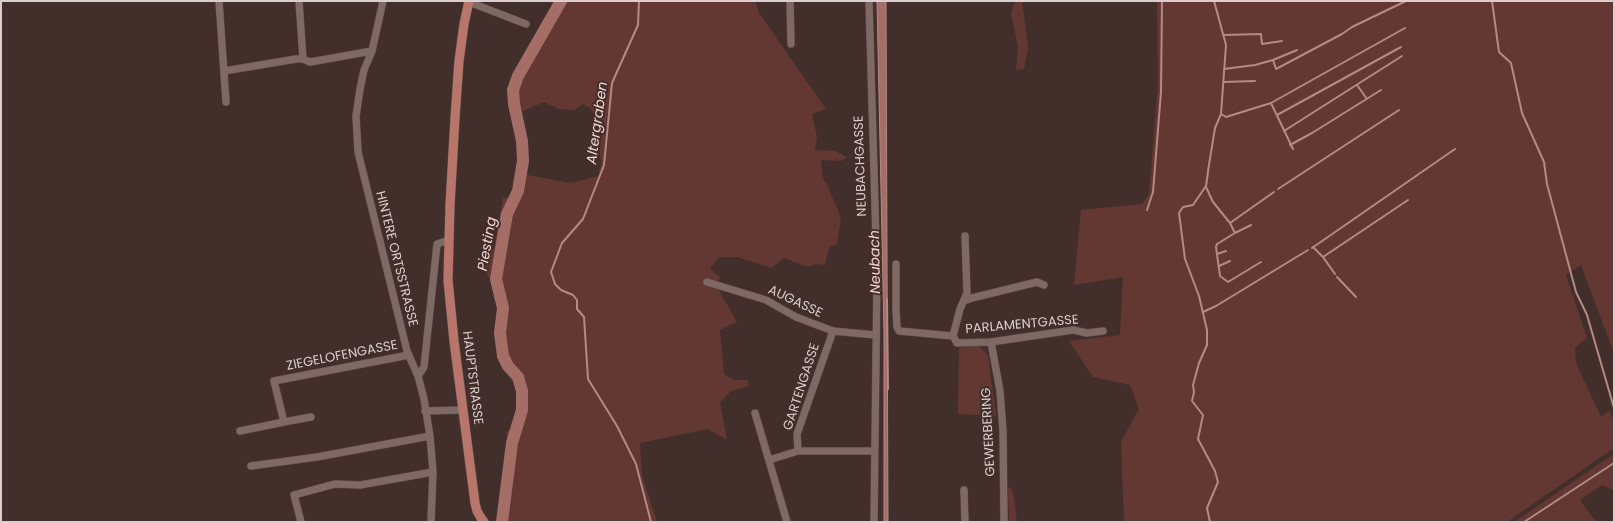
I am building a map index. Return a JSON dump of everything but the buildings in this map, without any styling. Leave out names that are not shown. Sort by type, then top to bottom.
[{"type":"main road","name":"HAUPTSTRASSE","points":[[469,2],[464,24],[455,118],[448,280],[475,503],[481,521]]},
{"type":"street","points":[[219,1],[226,102]]},
{"type":"street","points":[[299,1],[303,59]]},
{"type":"street","name":"HINTERE ORTSSTRASSE","points":[[383,1],[372,51],[364,70],[360,89],[356,116],[358,152],[409,355],[418,376],[425,410],[430,436],[433,472],[431,522]]},
{"type":"street","points":[[790,1],[791,44]]},
{"type":"street","name":"NEUBACHGASSE","points":[[869,1],[877,275],[875,335],[874,522]]},
{"type":"street","points":[[469,2],[526,24]]},
{"type":"street","points":[[224,71],[296,59],[303,59],[310,62],[372,51]]},
{"type":"street","name":"PARLAMENTGASSE","points":[[965,236],[967,293],[960,309],[953,336],[957,343],[992,342],[1073,330],[1087,332],[1103,331]]},
{"type":"street","points":[[418,376],[424,367],[437,244],[449,240]]},
{"type":"street","points":[[896,264],[896,310],[897,327],[899,331],[953,336]]},
{"type":"street","name":"AUGASSE","points":[[707,282],[766,300],[796,317],[833,331],[875,335]]},
{"type":"street","points":[[964,301],[1037,282],[1044,285]]},
{"type":"street","name":"GARTENGASSE","points":[[798,452],[797,434],[833,331]]},
{"type":"street","name":"GEWERBERING","points":[[992,342],[1000,391],[1003,430],[1004,522]]},
{"type":"street","name":"ZIEGELOFENGASSE","points":[[284,422],[274,381],[409,355]]},
{"type":"street","points":[[425,410],[463,410]]},
{"type":"street","points":[[755,413],[787,522]]},
{"type":"street","points":[[240,431],[311,417]]},
{"type":"street","points":[[252,466],[317,457],[430,436]]},
{"type":"street","points":[[769,460],[798,452],[874,451]]},
{"type":"street","points":[[301,522],[294,495],[336,484],[360,485],[433,472]]},
{"type":"street","points":[[964,490],[965,522]]},
{"type":"shaded area","points":[[564,1],[755,1],[759,13],[826,109],[812,114],[817,137],[815,150],[835,151],[847,157],[841,161],[821,160],[823,178],[841,218],[837,244],[829,247],[825,265],[816,264],[807,267],[784,258],[772,268],[737,257],[719,257],[710,269],[720,277],[717,287],[737,322],[720,330],[724,374],[734,380],[747,380],[749,386],[731,391],[720,402],[727,440],[708,429],[640,443],[642,475],[657,522],[508,522],[507,478],[511,451],[506,432],[519,425],[522,410],[518,402],[515,381],[507,372],[502,336],[506,311],[499,285],[488,277],[485,270],[488,250],[494,249],[503,198],[512,197],[517,173],[571,183],[598,176],[601,163],[596,118],[590,108],[583,104],[575,110],[559,109],[544,102],[523,111],[514,100],[519,84],[545,33]]},
{"type":"shaded area","points":[[877,1],[886,1],[888,522],[884,522],[884,332]]},
{"type":"shaded area","points":[[1015,1],[1022,1],[1028,47],[1024,69],[1016,70],[1018,47],[1011,13]]},
{"type":"shaded area","points":[[1157,1],[1614,1],[1614,353],[1581,265],[1566,275],[1587,338],[1575,347],[1576,363],[1601,417],[1609,411],[1614,420],[1614,448],[1507,522],[1124,522],[1121,442],[1139,409],[1130,385],[1093,377],[1069,341],[1120,335],[1123,277],[1074,285],[1081,210],[1142,204],[1149,194],[1158,85]]},
{"type":"shaded area","points":[[979,346],[988,355],[996,416],[958,414],[959,348]]},
{"type":"shaded area","points":[[1614,454],[1614,490],[1602,485],[1580,500],[1596,522],[1514,522]]},
{"type":"shaded area","points":[[1011,487],[1017,522],[1009,522],[1008,489]]},
{"type":"waterway","name":"Piesting","points":[[502,522],[512,443],[522,410],[522,391],[518,377],[508,366],[503,356],[500,333],[503,308],[496,279],[507,214],[518,191],[523,161],[522,141],[514,104],[513,90],[518,76],[561,1]]},
{"type":"waterway","name":"Altergraben","points":[[639,1],[638,25],[612,83],[604,165],[583,219],[562,243],[551,272],[555,284],[561,290],[573,295],[577,300],[577,309],[584,317],[588,379],[617,426],[636,464],[651,522]]},
{"type":"waterway","points":[[1147,210],[1153,192],[1161,92],[1162,1]]},
{"type":"waterway","points":[[1208,171],[1215,128],[1221,114],[1226,45],[1214,1]]},
{"type":"waterway","points":[[1224,69],[1255,65],[1273,60],[1276,69],[1342,34],[1352,27],[1406,1]]},
{"type":"waterway","points":[[1492,1],[1499,52],[1511,63],[1522,113],[1544,162],[1547,184],[1576,292],[1587,315],[1614,408]]},
{"type":"waterway","points":[[1271,103],[1405,28]]},
{"type":"waterway","points":[[1223,35],[1261,34],[1262,44],[1282,41]]},
{"type":"waterway","points":[[1277,115],[1401,47]]},
{"type":"waterway","points":[[1273,60],[1297,50]]},
{"type":"waterway","points":[[1284,131],[1402,56]]},
{"type":"waterway","points":[[1223,82],[1255,81]]},
{"type":"waterway","points":[[1357,85],[1367,99]]},
{"type":"waterway","points":[[1290,145],[1381,90]]},
{"type":"waterway","points":[[1221,114],[1226,117],[1271,103],[1293,149]]},
{"type":"waterway","points":[[1278,189],[1399,110]]},
{"type":"waterway","points":[[1312,248],[1455,149]]},
{"type":"waterway","points":[[1208,172],[1206,186],[1193,205],[1183,207],[1179,213],[1185,259],[1199,296],[1207,330],[1207,345],[1199,363],[1193,385],[1194,392],[1192,401],[1203,415],[1198,439],[1215,471],[1218,482],[1207,508],[1210,522]]},
{"type":"waterway","points":[[1206,187],[1213,202],[1230,223],[1274,192]]},
{"type":"waterway","points":[[1323,257],[1408,200]]},
{"type":"waterway","points":[[1230,223],[1235,233],[1251,225]]},
{"type":"waterway","points":[[1235,233],[1217,244],[1216,247],[1220,276],[1228,282],[1261,262]]},
{"type":"waterway","points":[[1313,247],[1323,257],[1335,274]]},
{"type":"waterway","points":[[1203,312],[1216,306],[1308,250]]},
{"type":"waterway","points":[[1217,254],[1226,251]]},
{"type":"waterway","points":[[1219,266],[1230,261]]},
{"type":"waterway","points":[[1337,277],[1356,297]]},
{"type":"waterway","name":"Neubach","points":[[887,299],[888,389]]},
{"type":"waterway","points":[[1524,522],[1614,463]]}]
